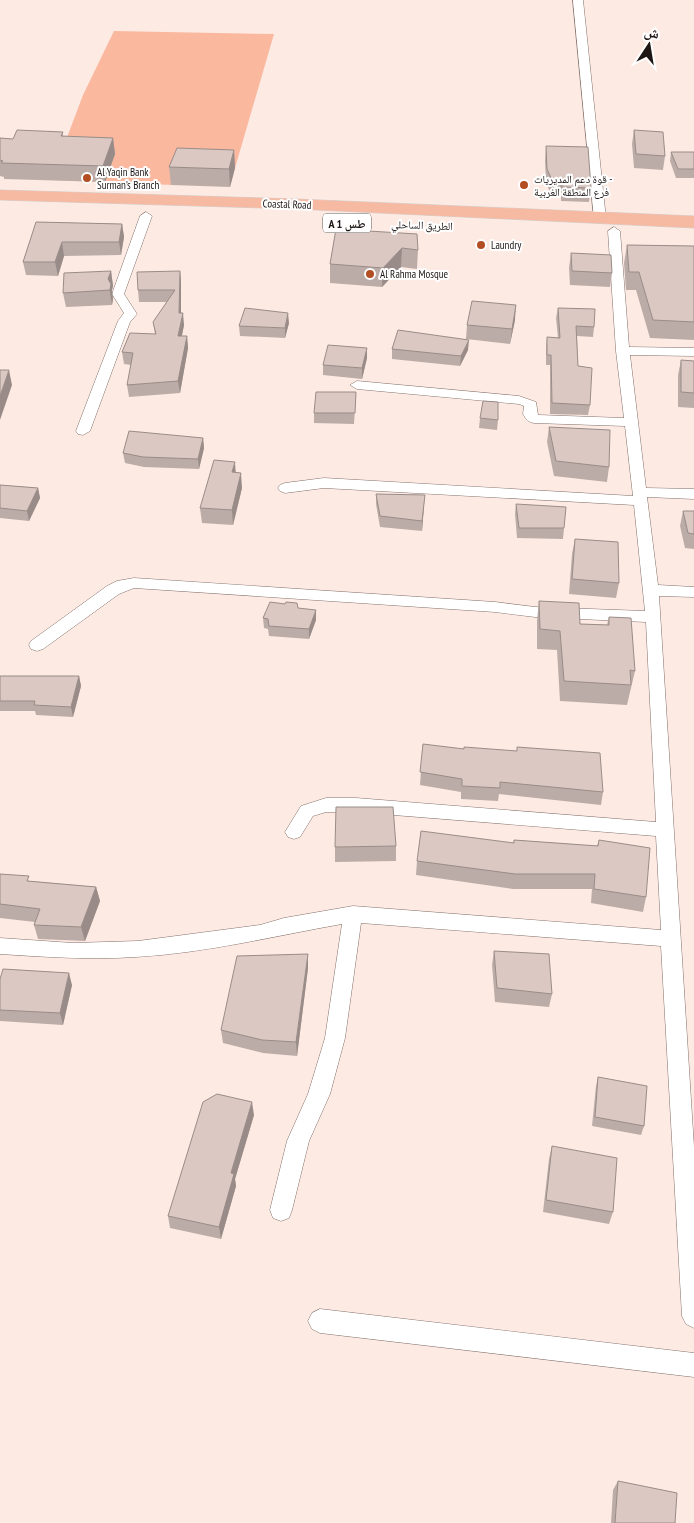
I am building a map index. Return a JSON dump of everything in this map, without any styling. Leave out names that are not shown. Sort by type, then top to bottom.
[{"type":"highway","name":"Coastal Road","points":[[0,194],[297,213],[694,222]]},
{"type":"highway","name":"الطريق الساحلي","points":[[0,211],[146,216],[297,213],[694,234]]},
{"type":"street","points":[[578,0],[600,219]]},
{"type":"street","points":[[83,431],[124,321],[131,314],[119,300],[118,294],[146,216]]},
{"type":"street","points":[[614,231],[623,351],[654,617],[694,1316]]},
{"type":"street","points":[[623,351],[694,352]]},
{"type":"street","points":[[357,386],[519,400],[531,405],[530,414],[534,419],[632,422]]},
{"type":"street","points":[[285,488],[324,483],[641,497],[694,494]]},
{"type":"street","points":[[37,645],[113,590],[123,585],[134,583],[495,607],[535,612],[654,617]]},
{"type":"street","points":[[651,590],[694,592]]},
{"type":"street","points":[[294,832],[307,811],[326,805],[356,805],[665,830]]},
{"type":"street","points":[[0,946],[73,951],[138,949],[260,934],[284,926],[353,914],[671,938]]},
{"type":"street","points":[[281,1210],[298,1141],[319,1094],[335,1038],[353,914]]},
{"type":"street","points":[[320,1321],[694,1366]]},
{"type":"shaded area","points":[[114,31],[274,34],[235,168],[173,185],[51,180],[83,95]]},
{"type":"building","points":[[17,130],[63,132],[61,136],[113,138],[103,166],[1,163],[3,161],[0,160],[0,138],[13,139]]},
{"type":"building","points":[[634,130],[663,132],[665,156],[636,154]]},
{"type":"building","points":[[546,146],[588,147],[591,188],[562,187],[562,182],[553,182],[547,169]]},
{"type":"building","points":[[177,148],[234,150],[229,169],[169,167]]},
{"type":"building","points":[[671,152],[694,152],[694,169],[678,169]]},
{"type":"building","points":[[36,222],[122,224],[119,242],[62,242],[55,262],[23,262]]},
{"type":"building","points":[[336,229],[417,234],[418,250],[402,248],[383,268],[330,264]]},
{"type":"building","points":[[627,245],[694,246],[694,322],[653,320],[639,272],[629,272]]},
{"type":"building","points":[[571,253],[611,255],[612,273],[572,271]]},
{"type":"building","points":[[111,271],[108,279],[111,284],[110,290],[63,293],[64,273]]},
{"type":"building","points":[[180,271],[179,313],[183,313],[178,336],[187,336],[178,381],[127,385],[133,353],[122,352],[130,333],[156,334],[153,322],[175,290],[138,290],[137,272]]},
{"type":"building","points":[[472,301],[516,305],[512,329],[467,325]]},
{"type":"building","points":[[245,308],[288,313],[285,328],[239,326]]},
{"type":"building","points":[[558,308],[595,309],[594,327],[576,326],[578,366],[592,368],[590,405],[552,403],[551,355],[547,355],[547,337],[560,338]]},
{"type":"building","points":[[398,330],[469,340],[461,356],[392,349]]},
{"type":"building","points":[[328,345],[367,348],[362,368],[323,365]]},
{"type":"building","points":[[681,360],[694,361],[694,393],[681,392]]},
{"type":"building","points":[[0,370],[9,370],[0,396]]},
{"type":"building","points":[[316,392],[356,392],[355,413],[314,413]]},
{"type":"building","points":[[483,401],[498,402],[498,420],[480,418]]},
{"type":"building","points":[[549,427],[610,430],[609,467],[556,461]]},
{"type":"building","points":[[129,431],[203,438],[198,459],[143,457],[123,453]]},
{"type":"building","points":[[214,460],[235,462],[232,472],[241,473],[232,510],[200,508]]},
{"type":"building","points":[[0,485],[38,488],[27,511],[0,508]]},
{"type":"building","points":[[376,494],[425,495],[422,521],[380,516]]},
{"type":"building","points":[[516,504],[566,507],[564,528],[519,528]]},
{"type":"building","points":[[683,511],[694,511],[694,534],[688,533]]},
{"type":"building","points":[[575,539],[618,542],[619,583],[572,579]]},
{"type":"building","points":[[539,601],[579,603],[580,624],[609,625],[609,617],[631,618],[635,671],[630,670],[631,685],[564,681],[560,631],[540,629]]},
{"type":"building","points":[[270,602],[297,603],[298,608],[316,610],[309,629],[269,626],[268,619],[263,618]]},
{"type":"building","points":[[0,676],[79,676],[71,707],[34,705],[35,701],[0,701]]},
{"type":"building","points":[[423,744],[464,749],[464,747],[517,751],[517,747],[600,753],[603,792],[500,782],[500,788],[462,786],[462,779],[420,772]]},
{"type":"building","points":[[336,807],[393,807],[396,846],[335,847]]},
{"type":"building","points":[[421,831],[514,843],[514,840],[598,846],[599,840],[650,848],[646,897],[594,889],[595,874],[515,874],[417,861]]},
{"type":"building","points":[[0,874],[29,876],[27,881],[96,887],[81,927],[34,925],[40,909],[0,904]]},
{"type":"building","points":[[494,951],[549,954],[552,994],[497,988]]},
{"type":"building","points":[[308,954],[296,1042],[262,1040],[221,1030],[237,956]]},
{"type":"building","points":[[3,969],[69,973],[60,1013],[0,1010],[0,979]]},
{"type":"building","points":[[598,1077],[647,1086],[644,1126],[595,1117]]},
{"type":"building","points":[[217,1094],[252,1102],[231,1173],[234,1174],[219,1227],[168,1216],[203,1102]]},
{"type":"building","points":[[552,1146],[617,1158],[613,1212],[546,1200]]},
{"type":"building","points":[[618,1481],[677,1493],[675,1523],[615,1523]]},
{"type":"place","name":"Al Yaqin Bank Surman’s Branch","points":[[87,178]]},
{"type":"place","name":"قوة دعم المديريات - فرع المنطقة الغربية","points":[[524,185]]},
{"type":"place","name":"Laundry","points":[[481,245]]},
{"type":"place","name":"Al Rahma Mosque","points":[[370,274]]}]
